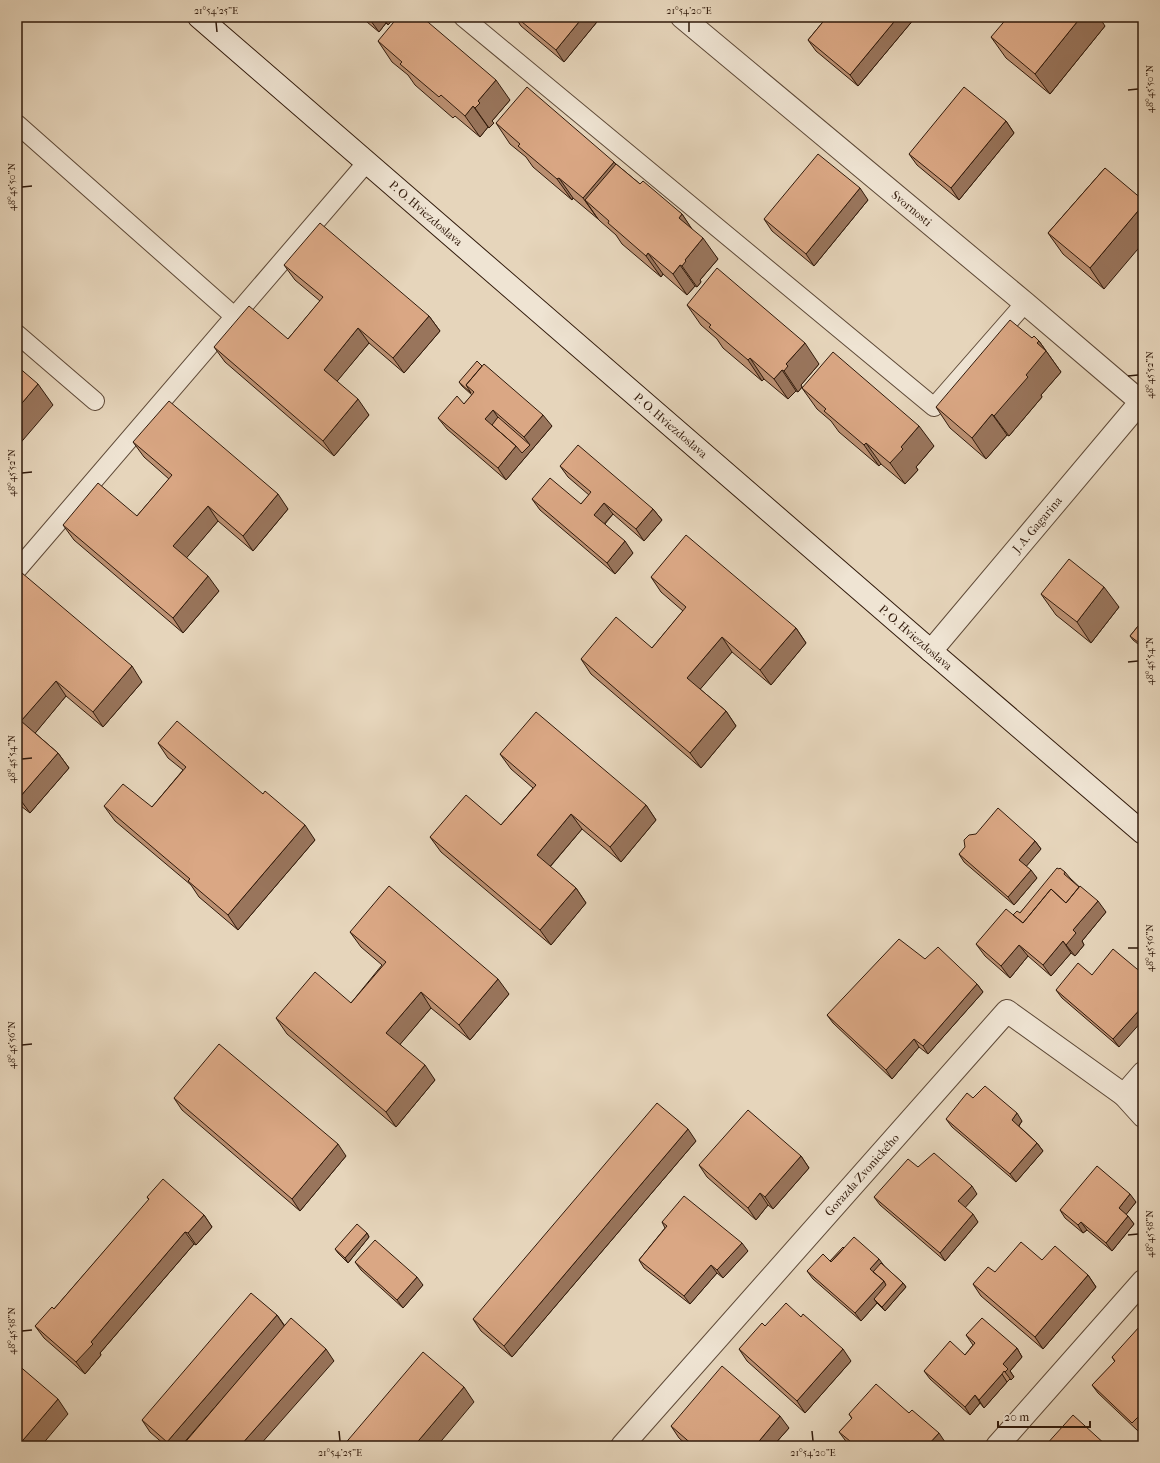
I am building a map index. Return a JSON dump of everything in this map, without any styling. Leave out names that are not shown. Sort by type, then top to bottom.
[{"type":"street","name":"Svornosti","points":[[682,17],[1142,400]]},
{"type":"street","name":"P. O. Hviezdoslava","points":[[208,20],[367,162],[1143,833]]},
{"type":"street","name":"J. A. Gagarina","points":[[931,651],[1142,400]]},
{"type":"street","name":"Gorazda Zvonického","points":[[622,1446],[1007,1011],[1124,1095],[1143,1116]]},
{"type":"street","points":[[1124,1095],[1143,1073]]},
{"type":"street","points":[[997,1446],[1143,1281]]},
{"type":"lane","points":[[463,17],[934,407],[1025,302]]},
{"type":"lane","points":[[17,124],[234,316]]},
{"type":"lane","points":[[17,570],[367,162]]},
{"type":"lane","points":[[17,334],[96,401]]},
{"type":"building","points":[[398,17],[422,17],[496,80],[478,101],[480,103],[475,108],[473,106],[465,116],[441,95],[439,97],[400,64],[402,62],[378,41]]},
{"type":"building","points":[[516,17],[583,17],[556,50]]},
{"type":"building","points":[[827,17],[898,17],[850,75],[808,40]]},
{"type":"building","points":[[1008,17],[1081,17],[1035,74],[991,37]]},
{"type":"building","points":[[527,87],[614,162],[583,198],[559,178],[557,179],[518,146],[520,144],[496,123]]},
{"type":"building","points":[[964,87],[1006,121],[951,188],[909,154]]},
{"type":"building","points":[[818,154],[860,188],[806,254],[764,219]]},
{"type":"building","points":[[616,164],[640,184],[643,181],[682,214],[679,218],[703,238],[682,266],[680,265],[673,274],[648,253],[646,256],[608,223],[609,221],[585,200]]},
{"type":"building","points":[[1105,168],[1143,200],[1143,205],[1090,268],[1048,233]]},
{"type":"building","points":[[320,223],[429,316],[393,358],[358,328],[324,370],[358,399],[323,441],[214,347],[249,306],[288,339],[323,297],[284,265]]},
{"type":"building","points":[[717,268],[805,343],[786,364],[788,366],[784,371],[782,370],[774,379],[750,358],[748,360],[709,327],[711,325],[687,305]]},
{"type":"building","points":[[1010,320],[1032,338],[1034,336],[1039,341],[1037,343],[1046,351],[1026,375],[1028,377],[994,416],[992,414],[972,438],[936,407]]},
{"type":"building","points":[[833,352],[919,426],[901,447],[903,449],[890,463],[866,443],[864,445],[824,411],[826,409],[802,388]]},
{"type":"building","points":[[477,361],[482,366],[466,385],[471,393],[459,382]]},
{"type":"building","points":[[484,364],[543,415],[524,437],[493,410],[485,419],[516,446],[498,468],[438,418],[457,396],[464,404],[474,392],[466,385]]},
{"type":"building","points":[[17,366],[38,384],[17,409]]},
{"type":"building","points":[[169,401],[278,494],[243,536],[208,506],[173,546],[208,576],[173,618],[63,525],[98,483],[137,516],[172,475],[133,442]]},
{"type":"building","points":[[498,417],[530,445],[522,453],[492,425]]},
{"type":"building","points":[[578,445],[653,509],[636,529],[604,503],[594,515],[625,541],[607,563],[532,499],[550,478],[581,504],[591,492],[560,466]]},
{"type":"building","points":[[686,535],[796,628],[760,670],[722,637],[687,678],[726,711],[690,753],[581,659],[616,617],[652,648],[686,607],[651,577]]},
{"type":"building","points":[[1069,559],[1104,587],[1077,622],[1041,594]]},
{"type":"building","points":[[22,573],[132,666],[93,712],[56,681],[21,721],[58,753],[19,798],[17,797],[17,658],[22,652],[17,647],[17,579]]},
{"type":"building","points":[[1143,620],[1143,646],[1130,636]]},
{"type":"building","points":[[536,712],[646,805],[610,847],[571,814],[537,855],[576,888],[540,930],[430,837],[466,795],[501,825],[536,785],[500,754]]},
{"type":"building","points":[[177,721],[263,794],[265,791],[305,825],[228,915],[188,881],[190,879],[104,806],[123,784],[152,807],[186,767],[158,743]]},
{"type":"building","points":[[998,808],[1035,841],[1019,860],[1031,870],[1008,897],[959,854],[965,847],[964,840],[969,835],[976,834]]},
{"type":"building","points":[[1057,868],[1060,868],[1065,872],[1064,874],[1079,887],[1066,903],[1051,889],[1023,923],[1013,915],[1017,911],[1020,913]]},
{"type":"building","points":[[389,886],[498,979],[459,1025],[421,992],[386,1033],[425,1065],[386,1112],[276,1018],[315,972],[351,1003],[386,962],[350,932]]},
{"type":"building","points":[[1080,886],[1098,901],[1073,930],[1076,933],[1066,945],[1063,941],[1043,965],[1019,945],[1001,966],[976,944],[1006,909],[1023,923],[1051,889],[1066,903]]},
{"type":"building","points":[[899,939],[925,959],[938,947],[977,984],[923,1046],[914,1039],[886,1070],[827,1015]]},
{"type":"building","points":[[1113,949],[1143,974],[1143,1006],[1113,1039],[1056,990],[1078,963],[1092,975]]},
{"type":"building","points":[[219,1044],[338,1144],[292,1199],[174,1098]]},
{"type":"building","points":[[985,1086],[1017,1113],[1012,1120],[1037,1143],[1010,1174],[946,1119],[967,1093],[973,1098]]},
{"type":"building","points":[[657,1103],[688,1129],[504,1346],[473,1319]]},
{"type":"building","points":[[748,1110],[801,1156],[765,1197],[760,1193],[748,1208],[699,1165]]},
{"type":"building","points":[[934,1153],[972,1186],[958,1201],[973,1214],[940,1253],[874,1197],[908,1159],[918,1167]]},
{"type":"building","points":[[1097,1166],[1130,1194],[1119,1208],[1128,1216],[1106,1243],[1081,1222],[1078,1225],[1060,1210]]},
{"type":"building","points":[[163,1179],[204,1215],[188,1233],[185,1232],[91,1342],[93,1344],[76,1362],[35,1326],[52,1307],[54,1309],[149,1199],[147,1197]]},
{"type":"building","points":[[684,1196],[742,1243],[717,1270],[711,1265],[684,1296],[639,1260],[667,1226],[662,1222]]},
{"type":"building","points":[[357,1224],[367,1233],[345,1258],[335,1249]]},
{"type":"building","points":[[854,1237],[879,1259],[870,1269],[884,1281],[855,1313],[807,1271],[823,1254],[831,1262]]},
{"type":"building","points":[[375,1240],[417,1277],[397,1300],[355,1262]]},
{"type":"building","points":[[1021,1242],[1042,1260],[1055,1246],[1088,1275],[1035,1337],[973,1284],[988,1267],[995,1272]]},
{"type":"building","points":[[843,1247],[844,1248],[831,1262],[830,1261]]},
{"type":"building","points":[[881,1263],[903,1283],[882,1307],[874,1299],[886,1285],[884,1281],[873,1272]]},
{"type":"building","points":[[251,1293],[277,1315],[167,1442],[142,1420]]},
{"type":"building","points":[[786,1303],[801,1317],[803,1314],[843,1349],[797,1401],[739,1349],[762,1323],[765,1326]]},
{"type":"building","points":[[291,1318],[326,1349],[240,1446],[182,1446]]},
{"type":"building","points":[[982,1318],[1017,1348],[1003,1364],[1008,1369],[1005,1372],[1004,1371],[979,1400],[975,1395],[965,1407],[924,1371],[950,1341],[965,1355],[975,1343],[966,1335]]},
{"type":"building","points":[[1140,1326],[1143,1329],[1143,1412],[1132,1423],[1092,1385],[1115,1361],[1112,1357]]},
{"type":"building","points":[[423,1352],[464,1387],[414,1446],[343,1446]]},
{"type":"building","points":[[17,1364],[58,1399],[18,1446],[17,1445]]},
{"type":"building","points":[[722,1366],[780,1416],[755,1446],[694,1446],[671,1426]]},
{"type":"building","points":[[876,1384],[909,1413],[912,1410],[939,1433],[927,1446],[856,1446],[839,1432],[852,1418],[849,1414]]},
{"type":"building","points":[[1073,1415],[1107,1446],[1045,1446]]}]
